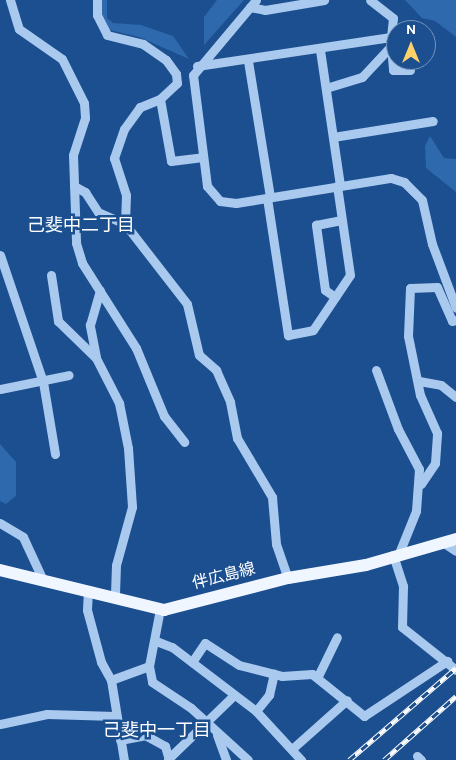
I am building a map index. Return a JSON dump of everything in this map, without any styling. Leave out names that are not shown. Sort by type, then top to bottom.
[{"type":"main road","name":"伴広島線","points":[[0,570],[42,578],[160,609],[288,578],[312,577],[450,541]]},
{"type":"street","points":[[10,0],[20,29],[62,59],[84,103],[85,118],[73,155],[76,243],[82,263],[136,348],[164,416],[184,442]]},
{"type":"street","points":[[97,0],[97,15],[107,35],[143,44],[166,60],[176,74],[177,83],[160,99],[140,108],[124,130],[114,158],[126,195],[125,224]]},
{"type":"street","points":[[324,0],[264,10],[253,4],[197,66],[191,85],[207,186],[220,201],[269,198],[390,178],[415,189],[456,308]]},
{"type":"street","points":[[370,0],[393,18],[393,20]]},
{"type":"street","points":[[197,66],[386,43]]},
{"type":"street","points":[[326,88],[362,78],[386,48]]},
{"type":"street","points":[[248,61],[288,335],[313,330],[350,274],[320,50]]},
{"type":"street","points":[[160,99],[170,161],[203,157]]},
{"type":"street","points":[[333,137],[433,122]]},
{"type":"street","points":[[74,186],[85,192],[98,212],[125,224],[187,304],[199,354],[216,370],[230,402],[237,438],[269,489],[276,544],[288,578]]},
{"type":"street","points":[[335,297],[325,290],[316,225],[342,220]]},
{"type":"street","points":[[0,255],[2,268],[43,382],[55,454]]},
{"type":"street","points":[[51,274],[58,321],[96,358]]},
{"type":"street","points":[[456,320],[452,321],[437,287],[410,288],[408,336],[419,381],[437,433],[435,463],[421,484],[396,554],[403,586],[402,627],[456,670]]},
{"type":"street","points":[[100,290],[90,325],[96,358],[110,394],[119,403],[132,484],[130,522],[115,572],[115,597]]},
{"type":"street","points":[[376,370],[398,429],[419,469],[421,484]]},
{"type":"street","points":[[0,388],[69,376]]},
{"type":"street","points":[[419,381],[441,385],[456,397]]},
{"type":"street","points":[[0,523],[23,538],[42,578]]},
{"type":"street","points":[[450,541],[456,552]]},
{"type":"street","points":[[88,590],[87,610],[95,643],[111,680],[115,716],[124,760]]},
{"type":"street","points":[[160,609],[156,641],[149,666],[156,688],[212,727],[248,760]]},
{"type":"street","points":[[318,676],[337,637]]},
{"type":"street","points":[[156,641],[192,662],[256,711],[293,748],[301,760]]},
{"type":"street","points":[[192,662],[205,643],[229,662],[274,674],[318,676],[364,716],[447,661]]},
{"type":"street","points":[[111,680],[149,666]]},
{"type":"street","points":[[256,711],[269,695],[274,674]]},
{"type":"street","points":[[120,740],[145,734],[165,746],[168,760],[212,727],[234,695]]},
{"type":"street","points":[[293,748],[347,700]]},
{"type":"street","points":[[0,724],[47,714],[115,716]]},
{"type":"street","points":[[212,727],[226,760]]},
{"type":"shaded area","points":[[101,0],[107,0],[107,18],[113,23],[141,25],[173,36],[189,59],[139,37],[106,29],[100,18]]},
{"type":"shaded area","points":[[217,0],[244,0],[204,45],[204,17]]},
{"type":"shaded area","points":[[405,0],[456,0],[456,37],[436,20],[422,18]]},
{"type":"shaded area","points":[[430,136],[444,158],[456,159],[456,192],[426,168],[425,146]]},
{"type":"shaded area","points":[[0,444],[16,462],[16,496],[6,504],[0,501]]},
{"type":"railway","points":[[349,760],[456,668]]},
{"type":"railway","points":[[384,760],[456,696]]},
{"type":"district","name":"己斐中二丁目","points":[[81,227]]},
{"type":"district","name":"己斐中一丁目","points":[[157,732]]}]
